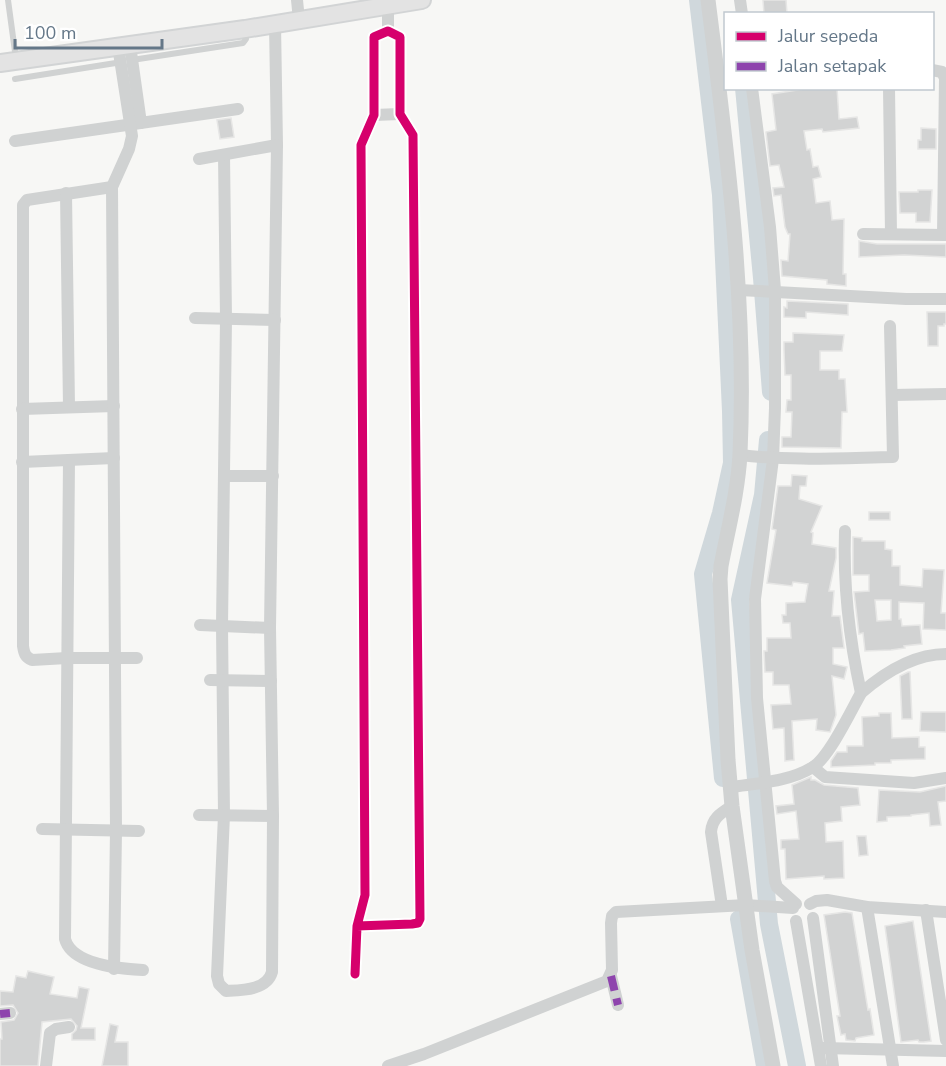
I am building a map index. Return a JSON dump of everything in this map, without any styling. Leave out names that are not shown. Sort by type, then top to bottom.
[{"type":"main road","points":[[8,62],[48,64],[125,53],[245,28],[422,0]]},
{"type":"street","points":[[297,0],[299,20]]},
{"type":"street","points":[[708,0],[744,290],[746,455],[737,482],[720,579],[736,786],[728,809],[751,905],[752,950],[773,1066]]},
{"type":"street","points":[[388,6],[388,32]]},
{"type":"street","points":[[224,155],[226,476],[222,626],[224,815],[217,976],[219,984],[226,991],[263,986],[271,978],[272,972],[273,816],[270,628],[277,145],[275,24]]},
{"type":"street","points":[[355,974],[357,926],[365,895],[361,145],[374,115],[374,37],[388,32],[400,37],[400,114],[413,135],[420,919],[418,923],[412,924],[357,926]]},
{"type":"street","points":[[114,969],[116,830],[112,187],[132,142],[136,123],[125,53]]},
{"type":"street","points":[[863,234],[944,235],[945,78],[942,72],[934,70]]},
{"type":"street","points":[[752,90],[770,226],[775,408],[755,599],[761,782],[776,885],[795,906]]},
{"type":"street","points":[[889,90],[891,234]]},
{"type":"street","points":[[15,141],[238,109]]},
{"type":"street","points":[[374,115],[400,114]]},
{"type":"street","points":[[199,159],[277,145]]},
{"type":"street","points":[[112,187],[27,200],[22,205],[24,653],[32,660],[137,658]]},
{"type":"street","points":[[66,193],[69,406]]},
{"type":"street","points":[[744,290],[946,299]]},
{"type":"street","points":[[195,318],[275,320]]},
{"type":"street","points":[[746,455],[829,460],[892,457],[890,326]]},
{"type":"street","points":[[891,395],[946,394]]},
{"type":"street","points":[[22,409],[114,406]]},
{"type":"street","points":[[22,462],[114,458]]},
{"type":"street","points":[[69,460],[66,944],[71,951],[104,967],[143,970]]},
{"type":"street","points":[[226,476],[273,476]]},
{"type":"street","points":[[845,531],[844,573],[847,612],[861,693]]},
{"type":"street","points":[[200,625],[270,628]]},
{"type":"street","points":[[736,786],[787,777],[813,767],[825,756],[861,693],[909,662],[923,656],[946,654]]},
{"type":"street","points":[[210,680],[271,681]]},
{"type":"street","points":[[813,767],[825,777],[914,783],[946,778]]},
{"type":"street","points":[[722,906],[711,832],[714,819],[728,809]]},
{"type":"street","points":[[199,815],[273,816]]},
{"type":"street","points":[[42,829],[139,831]]},
{"type":"street","points":[[618,1005],[611,976],[611,923],[612,916],[616,912],[751,905],[795,906],[803,902],[810,904],[821,900],[867,908],[946,912]]},
{"type":"street","points":[[810,904],[814,910],[825,1048],[821,1066]]},
{"type":"street","points":[[795,906],[792,915],[796,921],[825,1048],[833,1066]]},
{"type":"street","points":[[867,908],[893,1066]]},
{"type":"street","points":[[926,910],[946,1040]]},
{"type":"street","points":[[796,921],[805,924],[813,918]]},
{"type":"street","points":[[388,1066],[602,984],[611,976]]},
{"type":"street","points":[[46,1066],[50,1033],[56,1029],[69,1027]]},
{"type":"street","points":[[825,1048],[946,1051]]},
{"type":"lane","points":[[8,0],[8,62]]},
{"type":"lane","points":[[15,79],[48,64]]},
{"type":"building","points":[[763,0],[786,0],[787,12],[764,12]]},
{"type":"building","points":[[797,90],[837,90],[839,119],[857,117],[859,128],[823,132],[822,129],[804,131],[813,167],[818,166],[821,177],[813,179],[816,203],[830,201],[832,220],[844,219],[843,274],[846,274],[846,286],[827,284],[827,280],[782,276],[781,260],[788,261],[790,234],[785,227],[781,195],[774,196],[773,188],[784,187],[779,165],[770,166],[766,132],[776,130],[772,94]]},
{"type":"building","points":[[231,118],[234,137],[220,139],[217,120]]},
{"type":"building","points":[[921,128],[936,129],[936,149],[918,149]]},
{"type":"building","points":[[918,190],[932,190],[930,222],[916,222],[916,213],[900,213],[899,192],[918,192]]},
{"type":"building","points":[[859,241],[877,244],[946,244],[946,257],[904,255],[859,257]]},
{"type":"building","points":[[787,301],[848,304],[848,315],[806,312],[806,318],[784,317],[784,307],[787,308]]},
{"type":"building","points":[[927,312],[946,312],[946,324],[938,326],[938,346],[928,346]]},
{"type":"building","points":[[793,333],[844,335],[842,351],[820,351],[820,370],[839,370],[839,379],[845,379],[847,412],[842,412],[841,448],[782,447],[782,437],[791,437],[792,412],[786,412],[787,400],[791,400],[791,375],[785,375],[784,342],[793,342]]},
{"type":"building","points":[[792,475],[807,476],[806,486],[800,486],[799,499],[822,506],[811,532],[813,533],[812,544],[836,548],[829,591],[834,591],[832,616],[840,616],[844,648],[833,648],[833,664],[847,667],[844,679],[832,676],[836,715],[830,732],[816,730],[817,719],[792,721],[794,760],[785,761],[784,728],[773,729],[771,705],[791,704],[789,685],[773,685],[773,672],[765,672],[764,651],[767,651],[767,638],[791,638],[790,623],[783,623],[782,615],[786,615],[786,603],[805,602],[808,584],[793,582],[792,586],[767,583],[776,530],[772,529],[778,486],[791,486]]},
{"type":"building","points":[[869,512],[890,512],[890,520],[869,520]]},
{"type":"building","points":[[853,537],[862,538],[862,541],[885,541],[885,549],[892,550],[892,566],[900,566],[900,585],[922,587],[923,569],[944,570],[941,613],[946,613],[946,630],[923,629],[924,603],[899,602],[899,619],[901,619],[902,626],[920,625],[922,644],[891,650],[865,651],[863,633],[859,634],[854,592],[869,591],[869,575],[853,575]],"holes":[[[875,600],[891,600],[891,620],[877,621]]]},
{"type":"building","points":[[910,672],[912,719],[902,719],[900,676]]},
{"type":"building","points":[[921,712],[946,712],[946,732],[920,731]]},
{"type":"building","points":[[879,713],[891,713],[892,738],[919,737],[919,747],[925,747],[925,759],[891,760],[891,763],[875,763],[875,765],[831,767],[831,761],[837,752],[847,752],[847,746],[863,746],[862,717],[879,716]]},
{"type":"building","points":[[811,777],[811,780],[824,785],[858,788],[860,805],[841,807],[842,821],[825,823],[826,842],[843,841],[844,878],[824,879],[824,876],[786,879],[785,849],[781,849],[781,840],[799,839],[796,811],[777,814],[776,806],[794,804],[792,785]]},
{"type":"building","points":[[946,786],[946,801],[938,802],[941,825],[930,826],[929,813],[887,817],[887,821],[877,822],[879,790],[920,792]]},
{"type":"building","points":[[857,836],[866,836],[868,855],[859,856]]},
{"type":"building","points":[[852,913],[874,1035],[856,1038],[855,1041],[846,1040],[845,1034],[841,1035],[824,915]]},
{"type":"building","points":[[913,921],[931,1041],[901,1042],[885,926]]},
{"type":"building","points":[[28,971],[54,977],[50,994],[77,998],[79,987],[89,989],[81,1028],[95,1028],[95,1040],[72,1040],[72,1034],[77,1026],[71,1019],[42,1022],[38,1066],[0,1066],[1,1022],[14,1020],[18,1013],[13,1005],[0,1006],[0,991],[13,992],[16,976],[26,978]]},
{"type":"building","points":[[110,1024],[118,1026],[115,1042],[128,1042],[128,1066],[102,1066]]},
{"type":"waterway","points":[[698,0],[721,195],[731,411],[732,463],[721,513],[703,574],[723,778]]},
{"type":"waterway","points":[[744,90],[771,392]]},
{"type":"waterway","points":[[768,440],[763,495],[740,600],[769,924],[797,1066]]},
{"type":"waterway","points":[[739,919],[765,1066]]},
{"type":"marked path","points":[[611,976],[618,1005]]},
{"type":"marked path","points":[[0,1014],[10,1013]]},
{"type":"cycle path","points":[[355,974],[357,926],[365,895],[361,145],[374,115],[374,37],[388,31],[400,37],[400,114],[413,135],[420,919],[418,923],[412,924],[357,926]]}]
